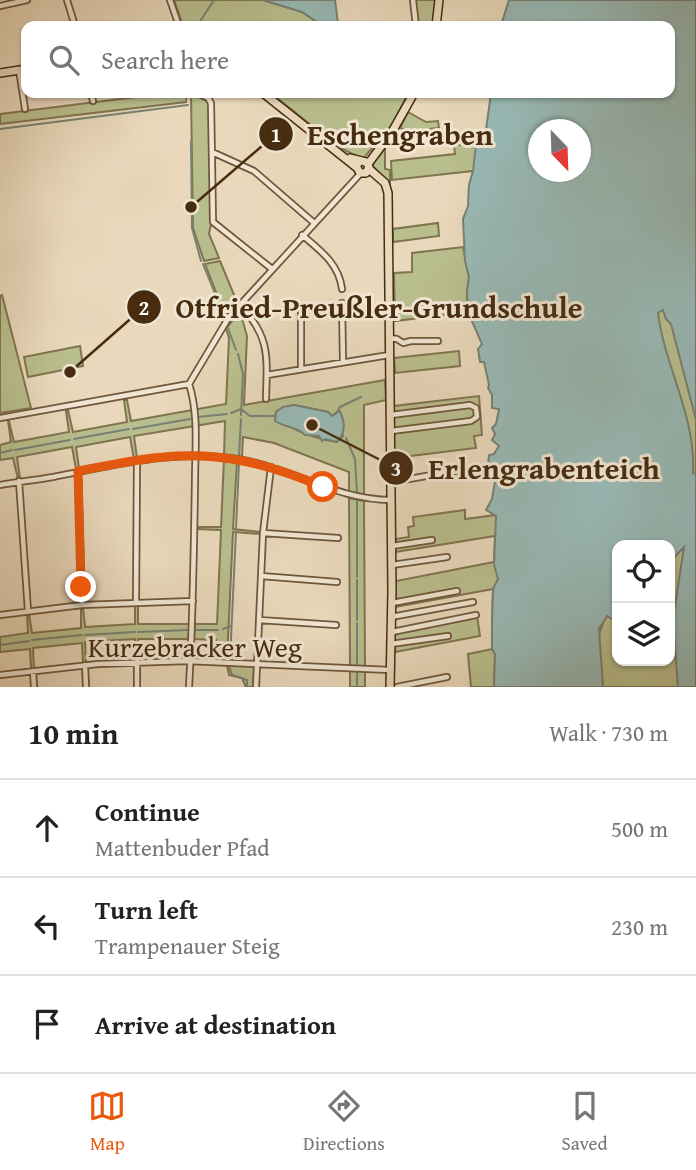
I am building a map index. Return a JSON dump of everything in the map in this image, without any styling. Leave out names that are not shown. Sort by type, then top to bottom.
[{"type":"main road","points":[[437,21],[439,0]]},
{"type":"main road","points":[[0,73],[21,69]]},
{"type":"main road","points":[[269,98],[339,153],[387,186],[392,546],[390,687]]},
{"type":"main road","points":[[362,167],[379,148],[411,98]]},
{"type":"street","points":[[0,6],[27,0]]},
{"type":"street","points":[[67,0],[73,21]]},
{"type":"street","points":[[170,0],[177,21]]},
{"type":"street","points":[[413,0],[415,21]]},
{"type":"street","points":[[24,98],[25,109]]},
{"type":"street","points":[[206,98],[211,101],[213,222],[272,269]]},
{"type":"street","points":[[212,152],[254,171],[314,222]]},
{"type":"street","points":[[190,687],[194,601],[195,455],[194,415],[189,384],[222,326],[362,167]]},
{"type":"street","points":[[302,235],[333,263],[340,276],[342,289]]},
{"type":"street","points":[[342,303],[343,362]]},
{"type":"street","points":[[240,306],[256,324],[264,340],[267,399]]},
{"type":"street","points":[[301,311],[302,370]]},
{"type":"street","points":[[389,338],[397,339],[403,344],[411,341],[438,341]]},
{"type":"street","points":[[267,375],[389,355]]},
{"type":"street","points":[[0,418],[189,384]]},
{"type":"street","points":[[390,415],[470,405],[476,408],[478,413],[471,421],[390,431]]},
{"type":"street","points":[[0,485],[136,461],[195,455],[235,459],[271,467],[341,494],[391,500]]},
{"type":"street","points":[[136,461],[136,602]]},
{"type":"street","points":[[256,687],[263,533],[271,467]]},
{"type":"street","points":[[391,482],[466,469]]},
{"type":"street","points":[[78,471],[82,605]]},
{"type":"street","points":[[19,481],[28,611]]},
{"type":"street","points":[[263,533],[338,538]]},
{"type":"street","points":[[392,546],[432,540]]},
{"type":"street","points":[[391,565],[447,557]]},
{"type":"street","points":[[261,576],[337,582]]},
{"type":"street","points":[[392,603],[457,591]]},
{"type":"street","points":[[0,615],[82,605],[194,601]]},
{"type":"street","points":[[391,617],[473,602]]},
{"type":"street","points":[[391,632],[476,615]]},
{"type":"street","points":[[259,620],[336,625]]},
{"type":"street","points":[[391,644],[448,636]]},
{"type":"street","name":"Kurzebracker Weg","points":[[0,675],[85,665],[191,661],[391,670]]},
{"type":"street","points":[[136,662],[137,687]]},
{"type":"street","points":[[85,665],[86,687]]},
{"type":"street","points":[[33,671],[34,687]]},
{"type":"street","points":[[397,687],[446,677]]},
{"type":"green space","points":[[174,0],[263,0],[302,12],[316,21],[181,21]]},
{"type":"green space","points":[[414,0],[437,0],[435,21],[416,21]]},
{"type":"green space","points":[[128,98],[186,98],[186,102],[0,124],[0,114]]},
{"type":"green space","points":[[191,98],[207,98],[210,103],[212,219],[209,234],[219,258],[204,261],[193,228]]},
{"type":"green space","points":[[277,98],[406,98],[392,125],[363,159],[338,147]]},
{"type":"green space","points":[[408,112],[426,122],[438,121],[439,128],[408,131],[400,128]]},
{"type":"green space","points":[[476,144],[476,186],[469,189],[473,171],[392,180],[391,161],[455,154],[454,145]]},
{"type":"green space","points":[[385,148],[385,169],[390,170],[390,185],[372,165]]},
{"type":"green space","points":[[438,223],[439,236],[393,242],[393,229]]},
{"type":"green space","points":[[463,247],[469,277],[468,312],[395,321],[394,273],[412,272],[412,253]]},
{"type":"green space","points":[[220,261],[237,302],[225,315],[205,264]]},
{"type":"green space","points":[[2,295],[31,408],[0,413],[0,296]]},
{"type":"green space","points":[[659,306],[669,309],[696,413],[696,497],[682,687],[601,687],[596,651],[607,615],[612,616],[612,666],[675,666],[675,549],[686,501],[683,469],[652,315]]},
{"type":"green space","points":[[240,311],[247,336],[244,405],[385,380],[386,400],[364,405],[364,496],[349,493],[349,472],[274,443],[243,437],[242,457],[224,455],[225,421],[134,436],[137,458],[134,459],[130,437],[76,447],[79,468],[76,469],[72,447],[17,457],[20,479],[13,458],[0,460],[0,445],[11,442],[8,421],[14,442],[69,432],[68,410],[73,432],[127,422],[124,400],[127,400],[131,421],[226,404],[229,338],[226,329]],"holes":[[[294,405],[328,412],[332,416],[337,412],[343,436],[337,442],[305,434],[275,417],[276,412]]]},
{"type":"green space","points":[[80,346],[83,366],[28,377],[24,357]]},
{"type":"green space","points":[[459,351],[460,366],[395,373],[394,358]]},
{"type":"green space","points":[[479,396],[482,435],[474,436],[476,448],[394,458],[394,406]]},
{"type":"green space","points":[[224,459],[237,461],[233,529],[260,534],[233,532],[227,660],[215,660],[216,640],[194,639],[195,624],[217,624],[221,530],[196,527],[221,527]]},
{"type":"green space","points":[[349,498],[364,501],[365,666],[350,666]]},
{"type":"green space","points":[[465,510],[465,519],[496,515],[498,541],[494,561],[495,536],[395,552],[395,539],[409,537],[408,527],[414,526],[413,517]]},
{"type":"green space","points":[[494,562],[495,565],[500,565],[492,623],[493,589],[395,607],[396,581]]},
{"type":"green space","points":[[135,604],[138,604],[138,624],[190,624],[189,639],[138,639],[138,659],[135,659],[135,639],[85,642],[86,663],[83,663],[82,643],[33,648],[34,668],[31,668],[30,649],[0,652],[0,637],[28,633],[27,614],[32,633],[81,628],[81,608],[85,627],[135,624]]},
{"type":"green space","points":[[477,616],[480,636],[395,652],[395,632]]},
{"type":"green space","points":[[492,649],[495,654],[494,687],[471,687],[468,654]]},
{"type":"green space","points":[[227,665],[252,666],[253,687],[246,687],[242,678],[229,675]]},
{"type":"green space","points":[[350,671],[365,671],[365,687],[350,687]]},
{"type":"water","points":[[263,0],[335,0],[338,21],[316,21],[302,12]]},
{"type":"water","points":[[509,0],[696,0],[696,420],[671,324],[663,310],[658,313],[690,432],[693,473],[696,474],[696,687],[678,687],[675,606],[684,547],[675,557],[675,540],[612,540],[612,619],[607,616],[599,629],[603,687],[494,687],[493,589],[498,579],[494,565],[496,516],[486,510],[492,499],[496,475],[491,471],[495,465],[488,465],[489,455],[494,454],[499,446],[492,440],[495,434],[492,428],[496,424],[499,409],[492,408],[492,395],[488,388],[484,362],[480,362],[478,349],[482,344],[468,312],[469,277],[465,261],[463,219],[468,206],[476,144],[486,130],[490,98],[675,98],[675,21],[502,21]]},
{"type":"water","points":[[294,405],[328,412],[332,416],[340,411],[344,427],[337,442],[325,439],[322,441],[319,436],[305,435],[275,421],[276,412],[283,407]]},
{"type":"waterway","points":[[200,21],[214,0]]},
{"type":"waterway","points":[[0,129],[188,105]]},
{"type":"waterway","points":[[191,141],[192,228],[201,261]]},
{"type":"waterway","points":[[203,264],[224,316]]},
{"type":"waterway","points":[[228,328],[236,350]]},
{"type":"waterway","points":[[238,354],[243,374],[241,415]]},
{"type":"waterway","points":[[340,407],[361,397]]},
{"type":"waterway","points":[[231,413],[241,409],[250,416],[269,416]]},
{"type":"waterway","points":[[198,417],[227,414]]},
{"type":"waterway","points":[[133,429],[190,419]]},
{"type":"waterway","points":[[239,456],[241,419]]},
{"type":"waterway","points":[[74,439],[129,429]]},
{"type":"waterway","points":[[346,438],[355,459],[357,494]]},
{"type":"waterway","points":[[15,450],[70,440]]},
{"type":"waterway","points":[[0,453],[12,450]]},
{"type":"waterway","points":[[236,528],[239,463]]},
{"type":"waterway","points":[[357,500],[357,577]]},
{"type":"waterway","points":[[230,660],[236,531]]},
{"type":"waterway","points":[[357,580],[357,620]]},
{"type":"waterway","points":[[357,623],[357,666]]},
{"type":"waterway","points":[[223,629],[231,626]]},
{"type":"waterway","points":[[138,632],[188,630]]},
{"type":"waterway","points":[[196,630],[218,630]]},
{"type":"waterway","points":[[85,635],[135,632]]},
{"type":"waterway","points":[[32,640],[82,635]]},
{"type":"waterway","points":[[0,645],[29,641]]},
{"type":"waterway","points":[[229,666],[232,675],[247,680],[247,687]]},
{"type":"waterway","points":[[357,671],[357,687]]},
{"type":"place","name":"Eschengraben","points":[[191,207]]},
{"type":"place","name":"Otfried-Preußler-Grundschule","points":[[70,372]]},
{"type":"place","name":"Erlengrabenteich","points":[[312,425]]},
{"type":"route","points":[[81,587],[78,471],[163,457],[211,456],[271,467],[323,487]]}]
